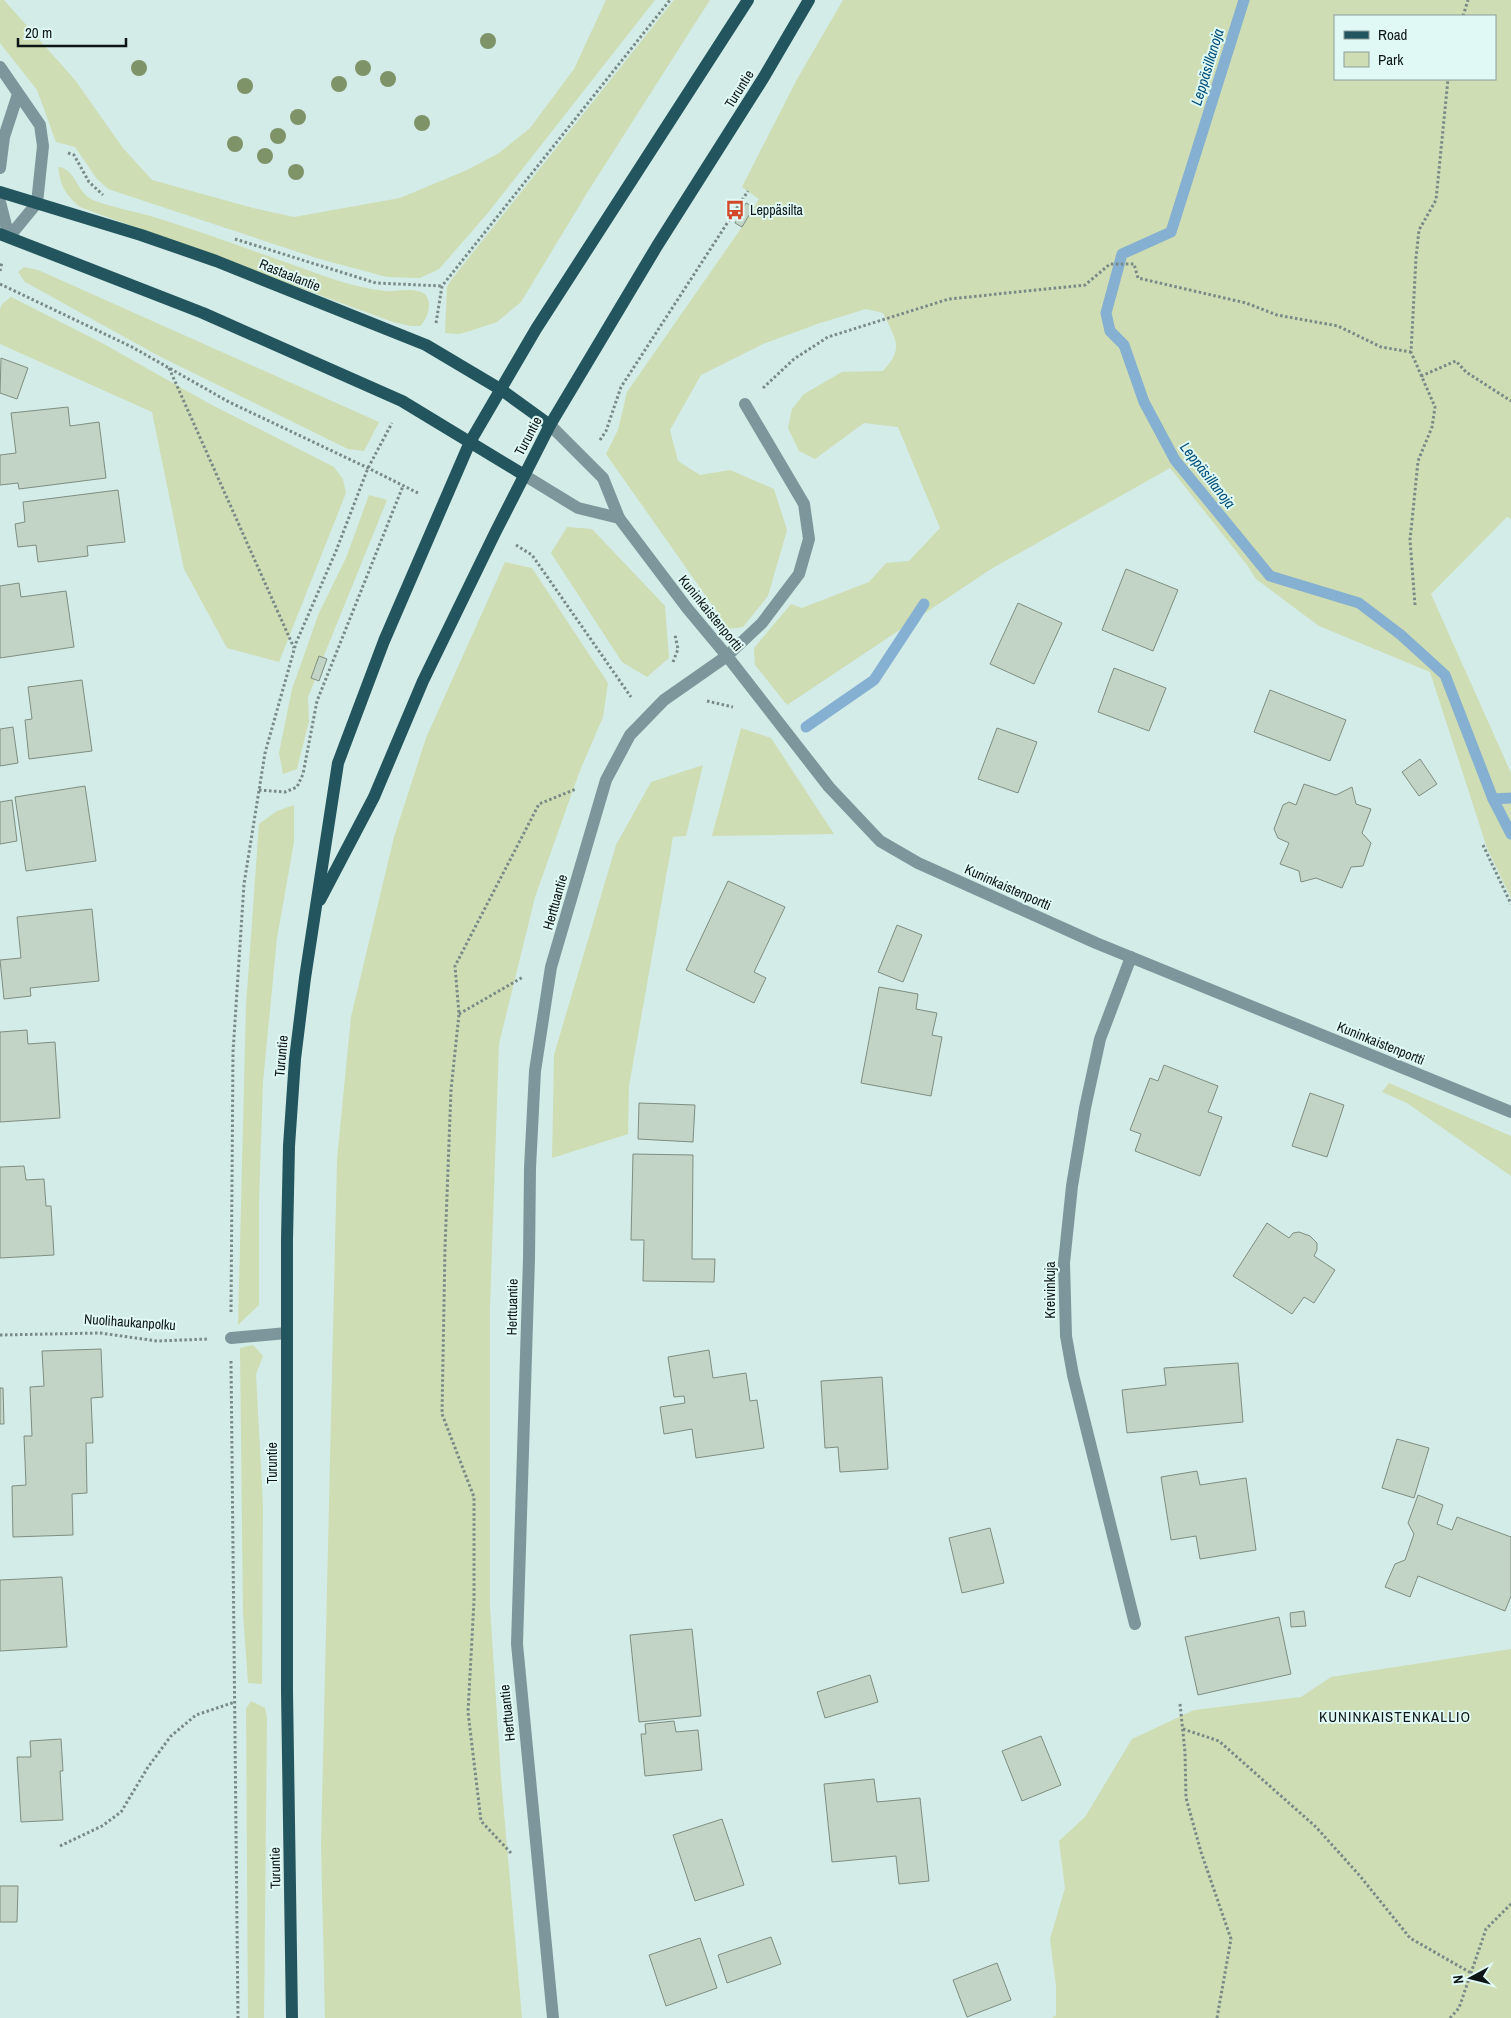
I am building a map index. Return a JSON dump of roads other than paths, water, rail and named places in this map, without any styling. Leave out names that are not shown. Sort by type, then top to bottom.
[{"type":"main road","name":"Turuntie","points":[[292,2018],[288,1691],[287,1333],[289,1146],[296,1059],[315,908],[338,763],[384,641],[470,442],[536,329],[748,0]]},
{"type":"main road","name":"Turuntie","points":[[315,908],[374,796],[423,681],[550,425],[657,246],[764,77],[809,0]]},
{"type":"main road","name":"Rastaalantie","points":[[0,192],[141,235],[216,261],[426,345],[500,389],[550,425]]},
{"type":"main road","points":[[5,236],[211,316],[402,402],[524,475]]},
{"type":"street","points":[[0,67],[40,125],[43,146],[37,203],[5,236]]},
{"type":"street","points":[[0,168],[4,137],[18,94]]},
{"type":"street","points":[[0,202],[5,236]]},
{"type":"street","name":"Herttuantie","points":[[553,2018],[517,1644],[529,1260],[530,1168],[535,1071],[552,967],[606,780],[630,734],[664,700],[727,656],[762,623],[799,574],[809,539],[804,504],[745,404]]},
{"type":"street","name":"Kuninkaistenportti","points":[[550,425],[603,478],[620,518],[686,608],[727,656],[829,787],[880,841],[927,867],[1131,957],[1511,1112]]},
{"type":"street","points":[[524,475],[578,508],[620,518]]},
{"type":"street","name":"Kreivinkuja","points":[[1131,957],[1100,1039],[1085,1108],[1072,1186],[1064,1263],[1066,1336],[1073,1375],[1135,1624]]},
{"type":"street","points":[[231,1338],[287,1333]]},
{"type":"waterway","name":"Leppäsillanoja","points":[[1244,0],[1171,232],[1122,254],[1106,313],[1110,331],[1124,345],[1144,402],[1175,460],[1270,576],[1359,603],[1401,635],[1445,675],[1493,799],[1511,834]]},
{"type":"waterway","points":[[806,727],[874,680],[924,604]]},
{"type":"waterway","points":[[1493,799],[1511,798]]},
{"type":"place","name":"Leppäsilta","points":[[735,210]]},
{"type":"district","name":"KUNINKAISTENKALLIO","points":[[1395,1716]]}]
